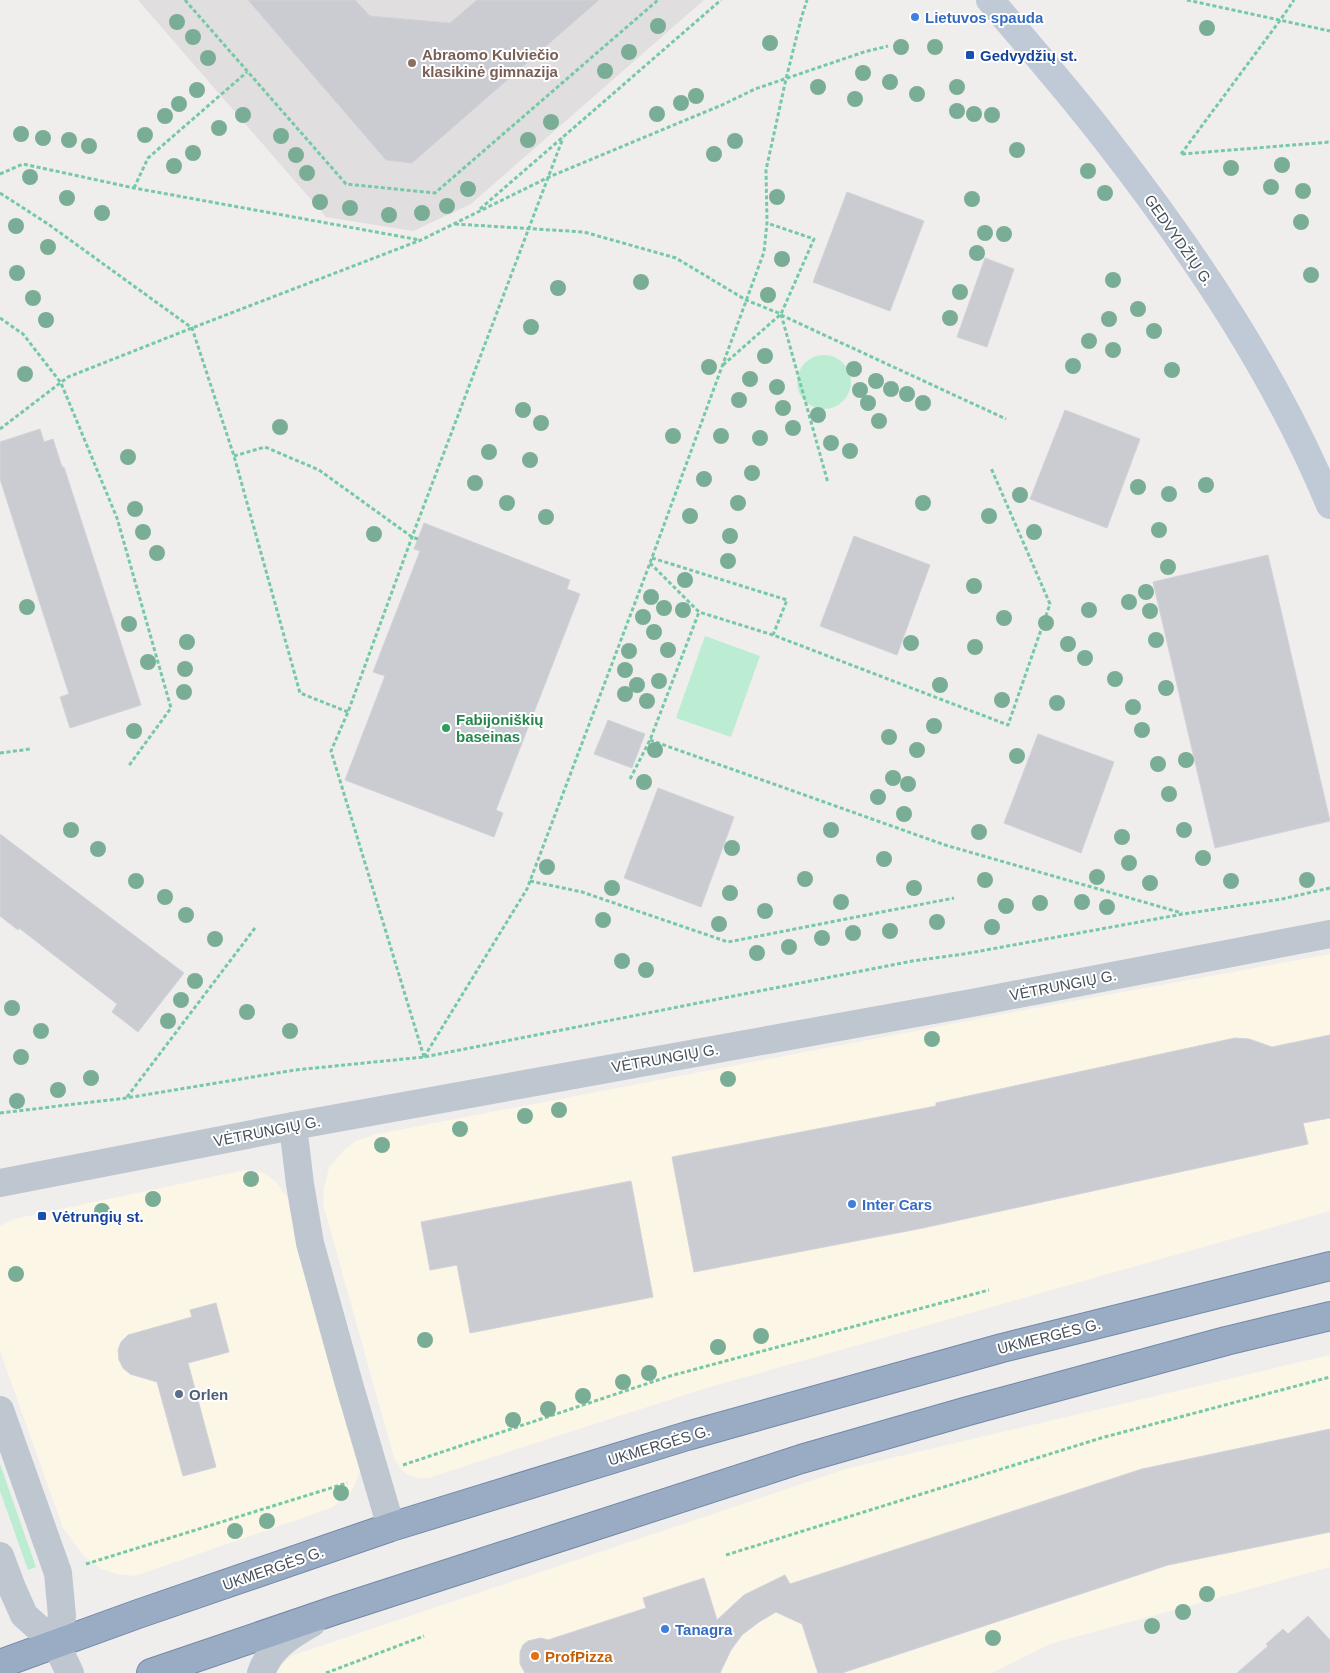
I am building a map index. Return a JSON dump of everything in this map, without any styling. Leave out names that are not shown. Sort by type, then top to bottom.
[{"type":"highway","name":"UKMERGĖS G.","points":[[0,1664],[138,1614],[391,1527],[687,1436],[1002,1348],[1330,1266]]},
{"type":"highway","points":[[151,1673],[336,1610],[801,1459],[968,1411],[1226,1341],[1330,1316]]},
{"type":"main road","name":"GEDVYDŽIŲ G.","points":[[990,0],[1110,145],[1150,198],[1222,301],[1281,401],[1330,504]]},
{"type":"street","name":"VĖTRUNGIŲ G.","points":[[0,1183],[293,1126],[977,1002],[1330,934]]},
{"type":"street","points":[[293,1126],[310,1243],[391,1527]]},
{"type":"street","points":[[0,1410],[58,1573],[62,1616],[56,1644]]},
{"type":"street","points":[[0,1556],[24,1614],[56,1644],[70,1673]]},
{"type":"street","points":[[261,1673],[265,1661],[278,1644],[336,1610]]},
{"type":"path","points":[[185,0],[346,184],[435,193],[658,0]]},
{"type":"path","points":[[476,213],[721,0]]},
{"type":"path","points":[[424,1057],[527,889],[652,558],[764,252],[767,223],[766,170],[786,79],[807,0]]},
{"type":"path","points":[[1187,0],[1330,31]]},
{"type":"path","points":[[1294,0],[1181,154],[1330,142]]},
{"type":"path","points":[[0,429],[68,377],[421,240],[549,177],[722,105],[755,88],[864,52],[888,46]]},
{"type":"path","points":[[134,188],[148,158],[247,72]]},
{"type":"path","points":[[424,1057],[331,751],[348,712],[412,537],[564,138]]},
{"type":"path","points":[[0,174],[23,164],[134,188],[421,240]]},
{"type":"path","points":[[0,193],[48,224],[192,328],[234,456],[300,692],[348,712]]},
{"type":"path","points":[[722,366],[781,314],[814,239],[767,223]]},
{"type":"path","points":[[453,224],[584,232],[676,258],[746,300],[781,314],[1006,419]]},
{"type":"path","points":[[781,314],[828,484]]},
{"type":"path","points":[[0,318],[23,334],[61,383],[117,518],[170,708],[128,767]]},
{"type":"path","points":[[234,456],[265,447],[319,470],[412,537],[418,539]]},
{"type":"path","points":[[650,563],[699,612],[773,635],[1008,726],[1050,604],[991,468]]},
{"type":"path","points":[[652,558],[787,600],[773,635]]},
{"type":"path","points":[[630,779],[650,740],[699,612]]},
{"type":"path","points":[[650,740],[945,845],[1183,914]]},
{"type":"path","points":[[0,753],[30,749]]},
{"type":"path","points":[[530,881],[582,892],[728,942],[954,898]]},
{"type":"path","points":[[0,1113],[126,1098],[295,1070],[424,1057],[912,961],[964,954],[1183,914],[1282,899],[1330,888]]},
{"type":"path","points":[[126,1098],[254,928]]},
{"type":"path","points":[[58,1573],[375,1474],[670,1376],[990,1290]]},
{"type":"path","points":[[726,1555],[1101,1438],[1330,1378]]},
{"type":"path","points":[[326,1673],[424,1636]]},
{"type":"shaded area","name":"Abraomo Kulviečio klasikinė gimnazija","points":[[138,0],[704,0],[471,204],[413,231],[326,217]]},
{"type":"shaded area","points":[[1330,954],[1330,1211],[703,1389],[428,1478],[416,1478],[407,1474],[394,1458],[323,1204],[324,1188],[329,1168],[343,1151],[356,1141],[377,1134],[1019,1011]]},
{"type":"shaded area","points":[[245,1170],[261,1172],[270,1177],[288,1199],[361,1469],[353,1489],[331,1508],[135,1576],[117,1574],[101,1569],[84,1556],[63,1528],[0,1351],[0,1226],[14,1219]]},
{"type":"shaded area","points":[[1330,1355],[1330,1567],[1050,1644],[992,1673],[277,1673],[281,1665],[291,1656],[849,1468]]},
{"type":"green space","points":[[819,355],[829,355],[839,359],[847,367],[851,382],[847,397],[839,405],[829,409],[819,409],[809,405],[801,397],[797,387],[797,377],[801,367],[809,359]]},
{"type":"green space","points":[[705,636],[760,656],[731,737],[676,718]]},
{"type":"green space","points":[[0,1464],[36,1567],[28,1570],[0,1491]]},
{"type":"building","points":[[248,0],[355,0],[370,16],[450,23],[477,0],[599,0],[412,163],[386,160]]},
{"type":"building","points":[[847,192],[924,221],[890,311],[813,282]]},
{"type":"building","points":[[985,258],[1014,269],[987,347],[957,337]]},
{"type":"building","points":[[1065,410],[1140,439],[1107,528],[1030,499]]},
{"type":"building","points":[[40,429],[44,442],[53,439],[62,467],[64,467],[141,705],[70,728],[60,697],[69,694],[0,479],[0,442]]},
{"type":"building","name":"Fabijoniškių baseinas","points":[[424,523],[570,580],[567,589],[580,594],[496,810],[503,813],[494,837],[345,780],[385,676],[373,672],[420,551],[414,549]]},
{"type":"building","points":[[854,536],[930,565],[897,655],[820,626]]},
{"type":"building","points":[[1268,555],[1330,821],[1215,848],[1153,582]]},
{"type":"building","points":[[608,720],[645,734],[632,768],[594,754]]},
{"type":"building","points":[[1038,734],[1114,762],[1081,853],[1004,823]]},
{"type":"building","points":[[658,788],[734,817],[701,907],[624,878]]},
{"type":"building","points":[[0,834],[184,973],[138,1032],[112,1012],[117,1004],[19,928],[18,930],[0,916]]},
{"type":"building","points":[[1330,1035],[1330,1118],[1303,1123],[1308,1144],[923,1228],[694,1272],[672,1157],[936,1106],[936,1103],[1235,1038],[1249,1039],[1272,1047]]},
{"type":"building","points":[[631,1181],[653,1297],[470,1333],[457,1265],[430,1270],[421,1222]]},
{"type":"building","name":"Orlen","points":[[216,1303],[229,1352],[188,1363],[216,1467],[183,1476],[157,1382],[130,1374],[123,1368],[119,1360],[118,1350],[121,1342],[128,1335],[192,1317],[190,1310]]},
{"type":"building","points":[[1330,1429],[1330,1532],[1168,1565],[842,1673],[818,1673],[802,1624],[776,1612],[742,1635],[731,1650],[720,1673],[525,1673],[520,1664],[520,1652],[523,1645],[528,1641],[541,1638],[548,1640],[646,1608],[643,1598],[704,1578],[717,1620],[744,1595],[785,1575],[790,1584],[1142,1469]]},
{"type":"building","points":[[1308,1616],[1330,1640],[1330,1673],[1237,1673],[1268,1646],[1266,1644],[1283,1629],[1288,1634]]},
{"type":"place","name":"Lietuvos spauda","points":[[915,17]]},
{"type":"place","name":"Gedvydžių st.","points":[[970,55]]},
{"type":"place","name":"Abraomo Kulviečio klasikinė gimnazija","points":[[412,63]]},
{"type":"place","name":"Fabijoniškių baseinas","points":[[446,728]]},
{"type":"place","name":"Inter Cars","points":[[852,1204]]},
{"type":"place","name":"Vėtrungių st.","points":[[42,1216]]},
{"type":"place","name":"Orlen","points":[[179,1394]]},
{"type":"place","name":"Tanagra","points":[[665,1629]]},
{"type":"place","name":"ProfPizza","points":[[535,1656]]}]
